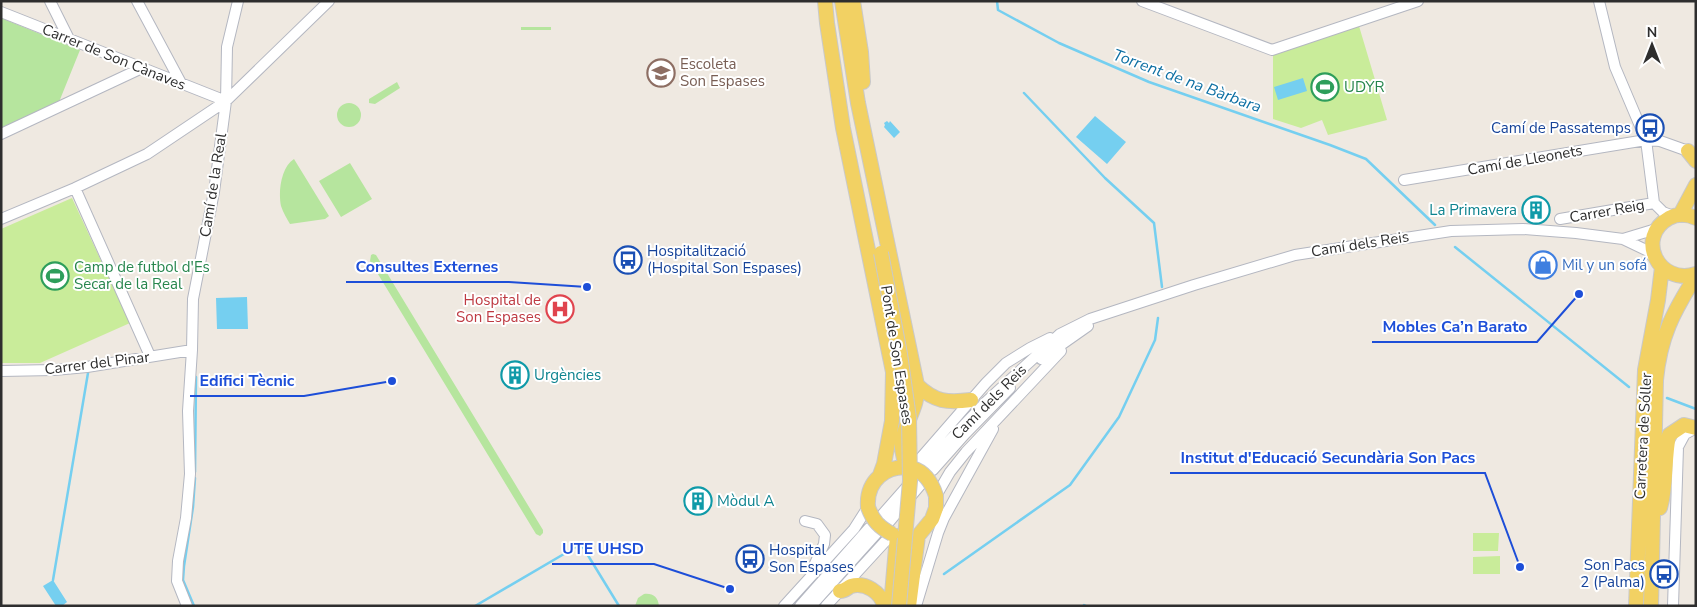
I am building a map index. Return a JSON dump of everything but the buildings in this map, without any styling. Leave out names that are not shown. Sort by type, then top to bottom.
[{"type":"main road","points":[[825,1],[826,22],[843,128],[865,227]]},
{"type":"main road","points":[[831,1],[852,105],[868,143]]},
{"type":"main road","points":[[842,1],[854,77],[852,105],[846,118],[893,372],[892,420],[884,464],[880,475]]},
{"type":"main road","points":[[853,1],[861,52],[868,143],[917,385],[916,404],[905,430],[902,444],[913,474]]},
{"type":"main road","name":"Pont de Son Espases","points":[[852,105],[863,147],[900,354],[909,418],[910,481],[898,606]]},
{"type":"main road","points":[[1683,216],[1696,185]]},
{"type":"main road","points":[[1656,229],[1664,221],[1683,216],[1696,197]]},
{"type":"main road","name":"Carretera de Sóller","points":[[1636,606],[1645,370],[1658,300],[1659,264],[1652,250],[1656,229]]},
{"type":"main road","points":[[1659,264],[1669,273],[1679,276],[1696,275]]},
{"type":"main road","name":"Carretera de Sóller","points":[[1651,606],[1658,359],[1663,338],[1675,309],[1696,275]]},
{"type":"main road","points":[[917,385],[938,400],[954,402],[971,400]]},
{"type":"main road","points":[[1653,536],[1663,498],[1669,435],[1684,425],[1696,428]]},
{"type":"main road","points":[[910,606],[918,536],[932,519],[936,508],[936,496],[932,484],[919,470],[913,474],[888,470],[880,475],[869,491],[868,507],[872,518],[881,528],[890,527],[908,535],[922,530]]},
{"type":"main road","points":[[890,527],[890,606]]},
{"type":"main road","points":[[1652,572],[1659,592],[1660,606]]},
{"type":"main road","points":[[840,591],[844,591],[852,586],[866,586],[876,592],[883,601],[884,606]]},
{"type":"street","points":[[50,1],[69,39]]},
{"type":"street","points":[[138,1],[181,83]]},
{"type":"street","name":"Camí de la Real","points":[[187,606],[177,581],[178,560],[186,518],[190,474],[188,411],[193,300],[214,192],[226,102],[227,47],[238,1]]},
{"type":"street","points":[[1,219],[75,188],[146,154],[226,102],[329,1]]},
{"type":"street","points":[[1142,1],[1272,50],[1418,1]]},
{"type":"street","points":[[1600,1],[1614,67],[1646,140],[1654,203],[1663,212],[1683,216]]},
{"type":"street","name":"Carrer de Son Cànaves","points":[[1,12],[226,102]]},
{"type":"street","points":[[1,134],[142,68]]},
{"type":"street","points":[[1646,140],[1660,141],[1693,155]]},
{"type":"street","name":"Camí de Lleonets","points":[[1404,180],[1646,140]]},
{"type":"street","points":[[75,188],[150,356]]},
{"type":"street","name":"Carrer Reig","points":[[1560,219],[1654,203]]},
{"type":"street","name":"Camí dels Reis","points":[[1106,315],[1036,362],[930,468],[986,401],[1060,334],[1090,319],[1194,285],[1296,255],[1384,240],[1451,231],[1523,229],[1576,232],[1623,239]]},
{"type":"street","points":[[1623,239],[1656,229]]},
{"type":"street","points":[[1623,239],[1648,251],[1659,264]]},
{"type":"street","points":[[1653,536],[1659,503],[1662,384],[1666,357],[1675,322],[1696,287]]},
{"type":"street","points":[[916,606],[944,518],[993,429],[1024,388],[1078,332]]},
{"type":"street","points":[[826,606],[890,527],[913,474],[971,400],[1006,363],[1030,348],[1060,334]]},
{"type":"street","name":"Carrer del Pinar","points":[[1,371],[70,369],[192,350]]},
{"type":"street","points":[[936,496],[950,472],[979,438],[1004,413]]},
{"type":"street","points":[[1673,606],[1678,447],[1685,434],[1696,428]]},
{"type":"street","points":[[784,606],[854,529],[868,507]]},
{"type":"street","points":[[804,584],[817,562],[824,544],[825,535],[817,524],[805,521]]},
{"type":"street","points":[[800,606],[872,531],[812,606]]},
{"type":"green space","points":[[1,18],[80,50],[59,102],[1,128]]},
{"type":"green space","name":"UDYR","points":[[1359,26],[1387,120],[1328,135],[1322,120],[1301,128],[1273,119],[1273,54]]},
{"type":"green space","points":[[521,27],[551,27],[551,30],[521,30]]},
{"type":"green space","points":[[397,82],[400,88],[375,104],[369,103],[369,99]]},
{"type":"green space","points":[[349,103],[358,106],[361,115],[358,124],[349,127],[340,124],[337,115],[340,106]]},
{"type":"green space","points":[[294,159],[329,216],[325,219],[290,224],[285,215],[281,206],[280,187],[286,168]]},
{"type":"green space","points":[[350,163],[372,199],[341,217],[319,181]]},
{"type":"green space","name":"Camp de futbol d'Es Secar de la Real","points":[[72,198],[130,323],[40,363],[1,363],[1,229]]},
{"type":"green space","points":[[373,254],[376,255],[543,530],[540,536],[536,534],[370,261]]},
{"type":"green space","points":[[1473,533],[1499,533],[1498,551],[1473,551]]},
{"type":"green space","points":[[1500,556],[1500,574],[1473,574],[1473,557]]},
{"type":"green space","points":[[644,594],[654,596],[658,600],[659,606],[635,606],[638,598]]},
{"type":"water","points":[[1303,78],[1307,91],[1278,100],[1274,87]]},
{"type":"water","points":[[1095,116],[1126,142],[1107,164],[1076,137]]},
{"type":"water","points":[[887,121],[889,123],[890,121],[900,132],[894,138],[884,127],[884,123]]},
{"type":"water","points":[[247,297],[248,329],[217,329],[216,298]]},
{"type":"water","points":[[53,580],[67,602],[62,606],[56,606],[43,586]]},
{"type":"waterway","name":"Torrent de na Bàrbara","points":[[997,1],[998,10],[1059,43],[1149,82],[1366,159],[1435,225]]},
{"type":"waterway","points":[[1024,93],[1105,178],[1154,223],[1162,287]]},
{"type":"waterway","points":[[1455,247],[1629,387]]},
{"type":"waterway","points":[[944,574],[1070,485],[1119,417],[1155,340],[1158,318]]},
{"type":"waterway","points":[[53,580],[88,373]]},
{"type":"waterway","points":[[195,472],[196,377]]},
{"type":"waterway","points":[[1667,398],[1696,409]]},
{"type":"waterway","points":[[194,606],[183,580],[195,478]]},
{"type":"waterway","points":[[475,606],[581,544],[619,606]]},
{"type":"place","name":"Escoleta Son Espases","points":[[661,73]]},
{"type":"place","name":"UDYR","points":[[1325,87]]},
{"type":"place","name":"Camí de Passatemps","points":[[1650,128]]},
{"type":"place","name":"La Primavera","points":[[1536,210]]},
{"type":"place","name":"Hospitalització (Hospital Son Espases)","points":[[628,260]]},
{"type":"place","name":"Mil y un sofá","points":[[1543,265]]},
{"type":"place","name":"Camp de futbol d'Es Secar de la Real","points":[[55,276]]},
{"type":"place","name":"Consultes Externes","points":[[587,287]]},
{"type":"place","name":"Mobles Ca’n Barato","points":[[1579,294]]},
{"type":"place","name":"Hospital de Son Espases","points":[[560,309]]},
{"type":"place","name":"Urgències","points":[[515,375]]},
{"type":"place","name":"Edifici Tècnic","points":[[392,381]]},
{"type":"place","name":"Mòdul A","points":[[698,501]]},
{"type":"place","name":"Hospital Son Espases","points":[[750,559]]},
{"type":"place","name":"Institut d'Educació Secundària Son Pacs","points":[[1520,567]]},
{"type":"place","name":"Son Pacs 2 (Palma)","points":[[1664,574]]},
{"type":"place","name":"UTE UHSD","points":[[730,589]]}]
